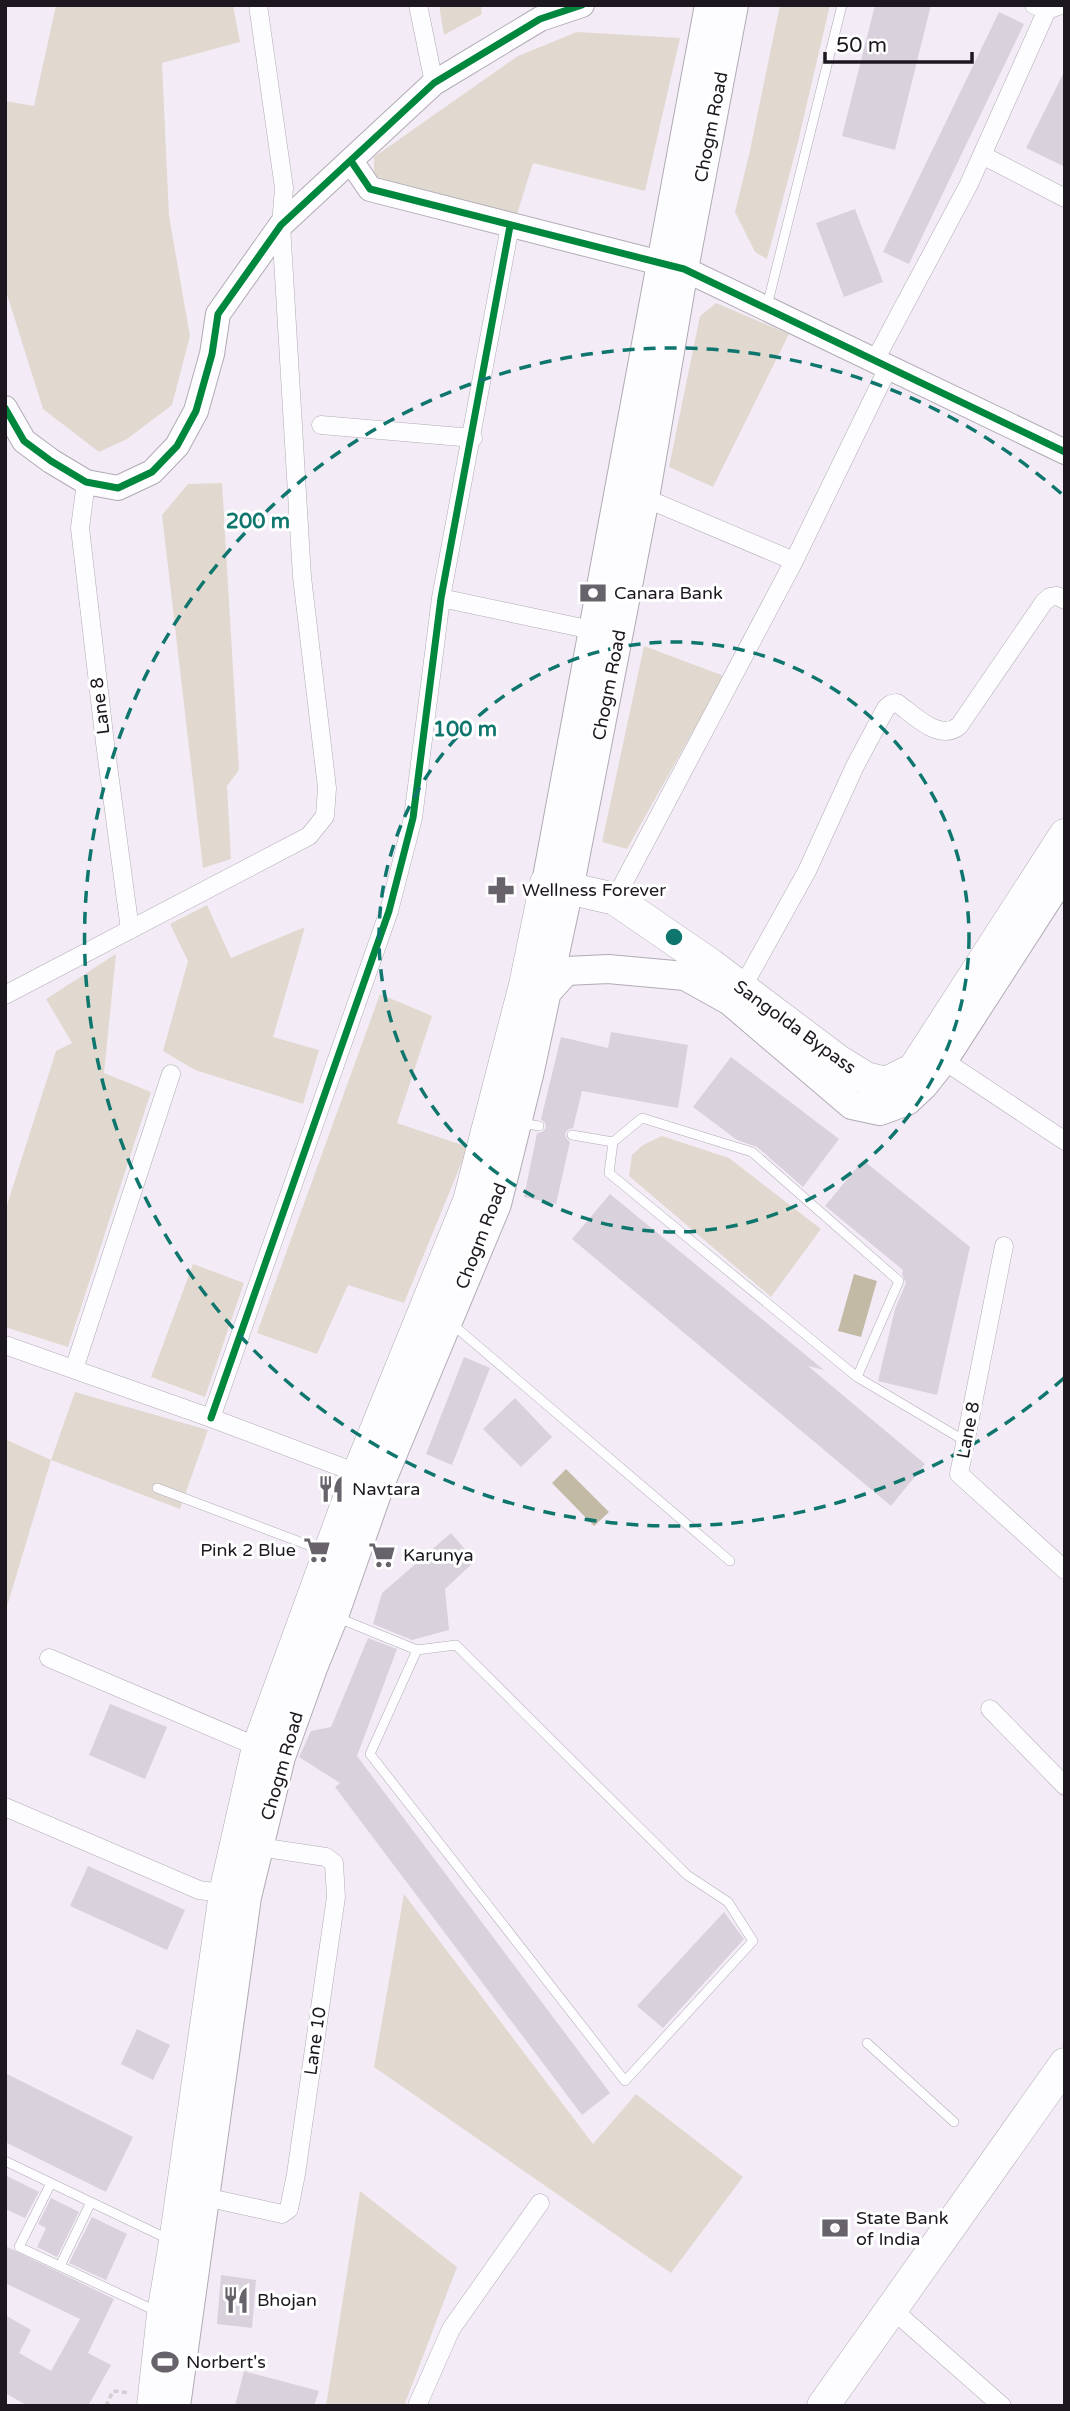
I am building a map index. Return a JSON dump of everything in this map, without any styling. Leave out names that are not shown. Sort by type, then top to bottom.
[{"type":"highway","name":"Sangolda Bypass","points":[[558,885],[615,899],[742,988],[837,1060],[866,1078],[886,1083],[935,1055],[1065,835]]},
{"type":"highway","name":"Chogm Road","points":[[153,2406],[163,2314],[186,2248],[236,1895],[269,1752],[329,1553],[369,1478],[470,1201],[525,985],[558,885]]},
{"type":"highway","points":[[823,2406],[1065,2064]]},
{"type":"main road","name":"Chogm Road","points":[[558,885],[645,498],[672,266],[709,5]]},
{"type":"main road","name":"Chogm Road","points":[[176,2406],[186,2248],[205,2197],[236,1895],[259,1847],[269,1752],[313,1668],[334,1616],[369,1478],[448,1320],[528,1124],[593,630],[672,266],[734,5]]},
{"type":"main road","name":"Sangolda Bypass","points":[[547,992],[566,971],[608,969],[685,976],[730,1001],[852,1105],[880,1111],[907,1101],[924,1085],[935,1055],[1065,872]]},
{"type":"street","points":[[5,996],[309,836],[325,816],[327,788],[302,577],[281,225],[284,188],[258,5]]},
{"type":"street","points":[[418,5],[434,83]]},
{"type":"street","points":[[5,408],[24,441],[86,482],[118,488],[152,472],[177,446],[196,411],[212,354],[218,314],[281,225],[434,83],[540,19],[582,5]]},
{"type":"street","points":[[615,899],[794,561],[881,365],[1053,7]]},
{"type":"street","points":[[982,155],[1065,198]]},
{"type":"street","points":[[351,161],[370,189],[672,266],[766,307],[1065,452]]},
{"type":"street","points":[[211,1418],[389,911],[413,818],[441,598],[510,226]]},
{"type":"street","points":[[321,425],[472,438]]},
{"type":"street","name":"Lane 8","points":[[86,482],[80,528],[130,930]]},
{"type":"street","points":[[645,498],[794,561]]},
{"type":"street","points":[[742,988],[807,871],[855,765],[886,708],[897,703],[934,729],[944,733],[952,732],[959,726],[1044,603],[1050,597],[1057,596],[1065,600]]},
{"type":"street","points":[[441,598],[593,630]]},
{"type":"street","points":[[935,1055],[1065,1142]]},
{"type":"street","points":[[74,1369],[171,1074]]},
{"type":"street","name":"Lane 8","points":[[1004,1246],[959,1474],[1065,1570]]},
{"type":"street","points":[[5,1345],[211,1418],[369,1478]]},
{"type":"street","points":[[48,1658],[269,1752]]},
{"type":"street","points":[[990,1709],[1065,1786]]},
{"type":"street","points":[[5,1807],[199,1890],[236,1895]]},
{"type":"street","name":"Lane 10","points":[[205,2197],[282,2214],[289,2209],[296,2174],[336,1897],[336,1875],[334,1863],[326,1857],[259,1847]]},
{"type":"street","points":[[417,2406],[450,2329],[540,2203]]},
{"type":"street","points":[[893,2310],[1002,2406]]},
{"type":"lane","points":[[766,307],[842,5]]},
{"type":"lane","points":[[857,1377],[898,1281],[752,1152],[642,1118],[613,1142],[609,1173],[857,1377],[965,1441]]},
{"type":"lane","points":[[572,1135],[613,1142]]},
{"type":"lane","points":[[448,1320],[730,1561]]},
{"type":"lane","points":[[158,1488],[329,1553]]},
{"type":"lane","points":[[334,1616],[417,1650],[456,1646],[687,1875],[728,1902],[753,1941],[625,2081],[370,1754],[417,1650]]},
{"type":"lane","points":[[867,2043],[954,2122]]},
{"type":"lane","points":[[5,2161],[186,2248]]},
{"type":"lane","points":[[51,2183],[19,2247],[163,2314]]},
{"type":"lane","points":[[60,2266],[91,2202]]},
{"type":"shaded area","points":[[56,5],[233,5],[240,42],[162,63],[169,216],[190,336],[172,405],[127,439],[99,452],[43,409],[5,288],[5,101],[34,106]]},
{"type":"shaded area","points":[[439,5],[481,5],[482,14],[444,35]]},
{"type":"shaded area","points":[[780,5],[830,5],[767,259],[755,252],[735,212]]},
{"type":"shaded area","points":[[577,32],[680,38],[645,191],[533,163],[517,214],[374,179],[374,157],[518,56]]},
{"type":"shaded area","points":[[716,303],[789,334],[713,487],[669,467],[700,316]]},
{"type":"shaded area","points":[[222,483],[239,770],[227,786],[231,859],[203,868],[162,515],[188,484]]},
{"type":"shaded area","points":[[644,646],[724,676],[627,849],[602,842]]},
{"type":"shaded area","points":[[207,905],[231,958],[305,927],[273,1037],[319,1050],[303,1104],[195,1070],[163,1051],[188,961],[170,924]]},
{"type":"shaded area","points":[[116,954],[104,1073],[151,1092],[68,1347],[5,1327],[5,1211],[56,1051],[72,1043],[46,999]]},
{"type":"shaded area","points":[[380,994],[432,1016],[397,1123],[468,1147],[404,1303],[348,1285],[317,1354],[257,1333]]},
{"type":"shaded area","points":[[662,1136],[729,1158],[821,1229],[771,1297],[629,1176],[632,1155],[643,1145]]},
{"type":"shaded area","points":[[193,1264],[244,1283],[205,1397],[151,1377]]},
{"type":"shaded area","points":[[854,1274],[877,1281],[861,1337],[838,1331]]},
{"type":"shaded area","points":[[75,1392],[208,1430],[180,1509],[51,1460]]},
{"type":"shaded area","points":[[5,1439],[51,1460],[5,1613]]},
{"type":"shaded area","points":[[566,1469],[609,1512],[594,1526],[552,1483]]},
{"type":"shaded area","points":[[404,1894],[593,2144],[636,2094],[743,2177],[671,2273],[374,2067]]},
{"type":"shaded area","points":[[360,2191],[457,2267],[404,2406],[326,2406]]},
{"type":"building","points":[[875,5],[931,5],[895,150],[842,136]]},
{"type":"building","points":[[999,12],[1024,24],[909,264],[883,252]]},
{"type":"building","points":[[1065,70],[1065,167],[1026,148]]},
{"type":"building","points":[[855,209],[883,282],[844,297],[816,223]]},
{"type":"building","points":[[611,1032],[688,1045],[678,1108],[582,1091],[573,1128],[565,1133],[570,1142],[556,1204],[524,1197],[537,1133],[546,1128],[541,1119],[561,1037],[608,1048]]},
{"type":"building","points":[[731,1057],[839,1139],[803,1187],[757,1147],[737,1140],[693,1107]]},
{"type":"building","points":[[863,1160],[970,1247],[937,1395],[878,1381],[895,1309],[906,1283],[903,1270],[825,1206]]},
{"type":"building","points":[[610,1194],[824,1370],[808,1366],[925,1464],[891,1506],[572,1239]]},
{"type":"building","points":[[464,1357],[490,1368],[452,1465],[426,1454]]},
{"type":"building","points":[[515,1398],[552,1437],[521,1467],[483,1429]]},
{"type":"building","points":[[451,1533],[475,1561],[445,1589],[449,1630],[412,1640],[373,1624],[382,1593]]},
{"type":"building","points":[[368,1638],[397,1649],[357,1756],[610,2093],[582,2115],[335,1787],[340,1783],[299,1757],[311,1731],[331,1727]]},
{"type":"building","points":[[110,1704],[167,1727],[145,1779],[89,1755]]},
{"type":"building","points":[[88,1866],[185,1910],[167,1950],[70,1906]]},
{"type":"building","points":[[724,1912],[744,1939],[663,2028],[637,2006]]},
{"type":"building","points":[[137,2029],[170,2045],[153,2080],[121,2064]]},
{"type":"building","points":[[5,2073],[133,2137],[106,2192],[5,2142]]},
{"type":"building","points":[[5,2175],[39,2192],[25,2218],[5,2209]]},
{"type":"building","points":[[51,2198],[79,2212],[57,2257],[37,2247],[46,2228],[38,2224]]},
{"type":"building","points":[[92,2217],[127,2234],[106,2280],[69,2263]]},
{"type":"building","points":[[5,2246],[114,2299],[88,2353],[111,2365],[88,2406],[28,2406],[5,2393],[5,2315],[31,2330],[19,2353],[51,2371],[80,2319],[5,2283]]},
{"type":"building","points":[[221,2275],[256,2280],[252,2328],[217,2324]]},
{"type":"building","points":[[244,2371],[319,2391],[314,2406],[235,2406]]},
{"type":"cycle path","points":[[5,408],[24,441],[86,482],[118,488],[152,472],[177,446],[196,411],[212,354],[218,314],[281,225],[434,83],[540,19],[582,5]]},
{"type":"cycle path","points":[[351,161],[370,189],[684,269],[1065,452]]},
{"type":"cycle path","points":[[211,1418],[389,911],[413,818],[441,598],[510,226]]},
{"type":"place","name":"Canara Bank","points":[[593,593]]},
{"type":"place","name":"Wellness Forever","points":[[501,890]]},
{"type":"place","name":"Navtara","points":[[331,1489]]},
{"type":"place","name":"Pink 2 Blue","points":[[317,1550]]},
{"type":"place","name":"Karunya","points":[[382,1555]]},
{"type":"place","name":"State Bank of India","points":[[835,2228]]},
{"type":"place","name":"Bhojan","points":[[236,2300]]},
{"type":"place","name":"Norbert's","points":[[165,2362]]}]
